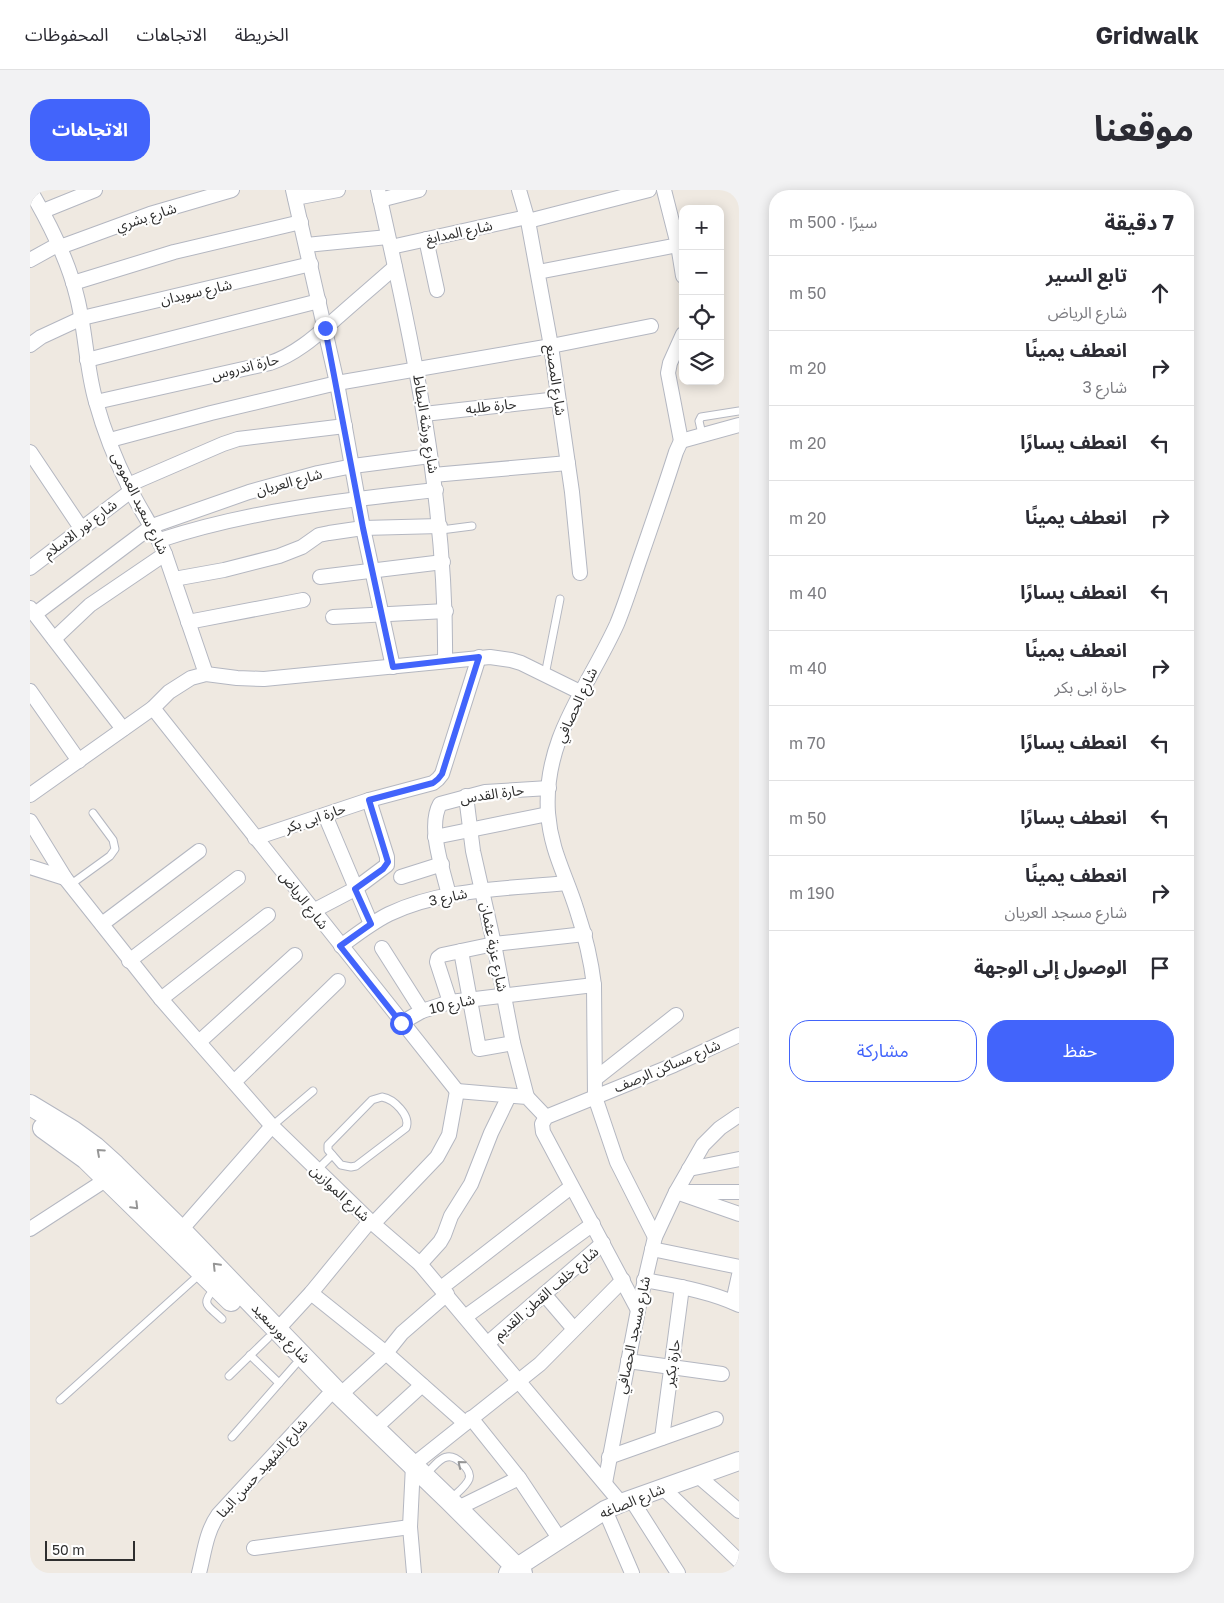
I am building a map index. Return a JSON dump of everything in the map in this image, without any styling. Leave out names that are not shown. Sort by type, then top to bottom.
[{"type":"main road","name":"شارع بورسعيد","points":[[30,1105],[95,1147],[180,1230],[273,1334],[334,1396],[355,1427],[454,1504],[513,1572]]},
{"type":"main road","name":"شارع بورسعيد","points":[[30,1121],[63,1141],[86,1159],[216,1287],[273,1334],[295,1365],[375,1428],[417,1474],[513,1572]]},
{"type":"street","name":"شارع سعيد العمومى","points":[[30,190],[60,245],[73,282],[82,318],[87,360],[96,402],[130,488],[160,540],[206,674]]},
{"type":"street","points":[[43,211],[95,190]]},
{"type":"street","name":"شارع بشري","points":[[30,260],[60,245],[150,214],[232,190]]},
{"type":"street","points":[[338,190],[294,194],[337,383],[363,528],[393,667]]},
{"type":"street","points":[[379,195],[419,190]]},
{"type":"street","name":"شارع المصنع","points":[[519,190],[528,219],[551,346],[568,463],[580,573]]},
{"type":"street","name":"شارع المدابغ","points":[[306,245],[426,239],[528,219],[649,190]]},
{"type":"street","points":[[664,190],[679,251]]},
{"type":"street","name":"شارع ورشة البطاط","points":[[379,195],[417,368],[434,475],[441,528],[446,611],[445,661]]},
{"type":"street","points":[[73,282],[174,252],[301,222]]},
{"type":"street","points":[[426,239],[437,290]]},
{"type":"street","points":[[538,272],[678,245]]},
{"type":"street","name":"شارع سويدان","points":[[30,345],[41,337],[82,318],[311,264]]},
{"type":"street","name":"حارة اندروس","points":[[96,402],[283,359],[325,328],[395,267]]},
{"type":"street","points":[[87,360],[319,301]]},
{"type":"street","points":[[110,440],[211,413],[337,383],[551,346],[651,326]]},
{"type":"street","points":[[682,340],[678,358],[669,368],[669,379],[682,441],[739,424]]},
{"type":"street","name":"حارة طلبه","points":[[424,414],[558,399]]},
{"type":"street","name":"شارع نور الاسلام","points":[[32,563],[81,528],[130,488],[223,444],[238,439],[345,426]]},
{"type":"street","name":"شارع الحصافي","points":[[654,1243],[617,1162],[595,1097],[594,984],[577,909],[558,863],[552,840],[548,814],[548,788],[558,740],[580,692],[616,624],[676,452],[682,441]]},
{"type":"street","points":[[30,452],[81,528]]},
{"type":"street","name":"شارع العريان","points":[[32,611],[152,526],[249,492],[292,480],[353,466],[430,456]]},
{"type":"street","points":[[434,475],[568,463]]},
{"type":"street","points":[[160,540],[248,516],[358,498],[436,490]]},
{"type":"street","points":[[174,579],[224,570],[279,556],[302,546],[318,535],[363,528],[441,528]]},
{"type":"street","points":[[54,639],[90,606],[165,554]]},
{"type":"street","points":[[320,577],[443,562]]},
{"type":"street","points":[[188,622],[303,600]]},
{"type":"street","points":[[32,611],[123,729]]},
{"type":"street","points":[[332,618],[446,611]]},
{"type":"street","points":[[30,795],[153,708],[169,692],[191,678],[206,674],[264,679],[479,657],[511,660],[580,692]]},
{"type":"street","name":"حارة ابى بكر","points":[[255,838],[369,800],[433,783],[438,779],[442,774],[479,657]]},
{"type":"street","points":[[30,691],[79,761]]},
{"type":"street","name":"شارع الرياض","points":[[153,708],[401,1023],[457,1091]]},
{"type":"street","name":"حارة القدس","points":[[449,895],[436,838],[440,804],[485,792],[548,788]]},
{"type":"street","name":"شارع عزبة عثمان","points":[[466,796],[470,830],[513,1043],[527,1097]]},
{"type":"street","points":[[313,911],[355,889],[383,869],[388,862],[369,800]]},
{"type":"street","points":[[436,838],[548,814]]},
{"type":"street","points":[[324,815],[371,924]]},
{"type":"street","name":"شارع الموازين","points":[[30,822],[68,882],[129,960],[198,1042],[272,1126],[316,1171],[420,1264],[604,1483],[626,1501],[678,1573]]},
{"type":"street","points":[[102,924],[200,851]]},
{"type":"street","points":[[401,877],[442,864]]},
{"type":"street","points":[[30,867],[68,882]]},
{"type":"street","points":[[129,960],[238,878]]},
{"type":"street","name":"شارع 3","points":[[340,946],[371,924],[390,914],[449,895],[566,883]]},
{"type":"street","points":[[161,999],[268,914]]},
{"type":"street","points":[[450,1002],[437,962],[438,958],[442,955],[494,944],[584,934]]},
{"type":"street","points":[[382,948],[422,1011]]},
{"type":"street","points":[[461,951],[479,1049],[513,1043]]},
{"type":"street","points":[[198,1042],[295,955]]},
{"type":"street","points":[[234,1082],[338,982]]},
{"type":"street","name":"شارع 10","points":[[401,1023],[422,1011],[450,1002],[594,984]]},
{"type":"street","points":[[595,1079],[676,1015]]},
{"type":"street","name":"شارع مساكن الرصف","points":[[546,1118],[674,1065],[739,1035]]},
{"type":"street","points":[[273,1334],[372,1223],[437,1157],[448,1136],[457,1091],[527,1097],[546,1118],[542,1124],[542,1132],[638,1310]]},
{"type":"street","points":[[420,1264],[440,1242],[451,1216],[471,1184],[508,1096]]},
{"type":"street","name":"شارع مسجد الحصافي","points":[[604,1483],[644,1280],[654,1243],[676,1192],[696,1155],[711,1136],[739,1115]]},
{"type":"street","points":[[180,1230],[272,1126]]},
{"type":"street","points":[[689,1169],[739,1159]]},
{"type":"street","points":[[30,1228],[107,1178]]},
{"type":"street","name":"شارع الشهيد حسن البنا","points":[[199,1573],[212,1523],[218,1515],[334,1396],[386,1353],[402,1333],[444,1291],[572,1187]]},
{"type":"street","points":[[676,1192],[739,1192]]},
{"type":"street","points":[[676,1192],[739,1214]]},
{"type":"street","points":[[465,1317],[593,1224]]},
{"type":"street","name":"شارع خلف القطن القديم","points":[[488,1343],[603,1243]]},
{"type":"street","points":[[654,1243],[739,1267]]},
{"type":"street","points":[[644,1280],[712,1294],[736,1303],[739,1275]]},
{"type":"street","points":[[414,1573],[410,1527],[417,1474],[468,1421],[540,1364],[623,1280]]},
{"type":"street","name":"حارة بكير","points":[[662,1438],[682,1287]]},
{"type":"street","points":[[311,1293],[468,1421],[519,1478],[559,1538]]},
{"type":"street","points":[[544,1294],[574,1329]]},
{"type":"street","points":[[628,1361],[722,1374]]},
{"type":"street","points":[[375,1428],[422,1385]]},
{"type":"street","points":[[609,1457],[716,1419]]},
{"type":"street","name":"شارع الصاغه","points":[[513,1572],[559,1538],[605,1510],[739,1461]]},
{"type":"street","points":[[698,1476],[739,1511]]},
{"type":"street","points":[[454,1504],[519,1478]]},
{"type":"street","points":[[663,1488],[739,1561]]},
{"type":"street","points":[[605,1510],[632,1573]]},
{"type":"street","points":[[254,1548],[410,1527]]},
{"type":"lane","points":[[702,434],[699,421],[703,415],[739,411]]},
{"type":"lane","points":[[441,528],[472,526]]},
{"type":"lane","points":[[545,675],[560,599]]},
{"type":"lane","points":[[68,882],[110,856],[114,848],[113,840],[93,813]]},
{"type":"lane","points":[[272,1126],[313,1091]]},
{"type":"lane","points":[[377,1098],[388,1098],[407,1117],[406,1128],[356,1166],[341,1165],[332,1155],[328,1150],[329,1143],[377,1098]]},
{"type":"lane","points":[[316,1171],[332,1155]]},
{"type":"lane","points":[[60,1400],[202,1272]]},
{"type":"lane","points":[[216,1287],[206,1299],[206,1304],[222,1319]]},
{"type":"lane","points":[[229,1376],[273,1334]]},
{"type":"lane","points":[[250,1355],[279,1383]]},
{"type":"lane","points":[[232,1437],[295,1365]]},
{"type":"lane","points":[[417,1474],[441,1459],[449,1456],[453,1457],[470,1474],[468,1482],[454,1504]]},
{"type":"route","points":[[325,328],[353,466],[363,528],[393,667],[479,657],[442,774],[433,783],[369,800],[388,862],[383,869],[355,889],[371,924],[340,946],[401,1023]]}]
